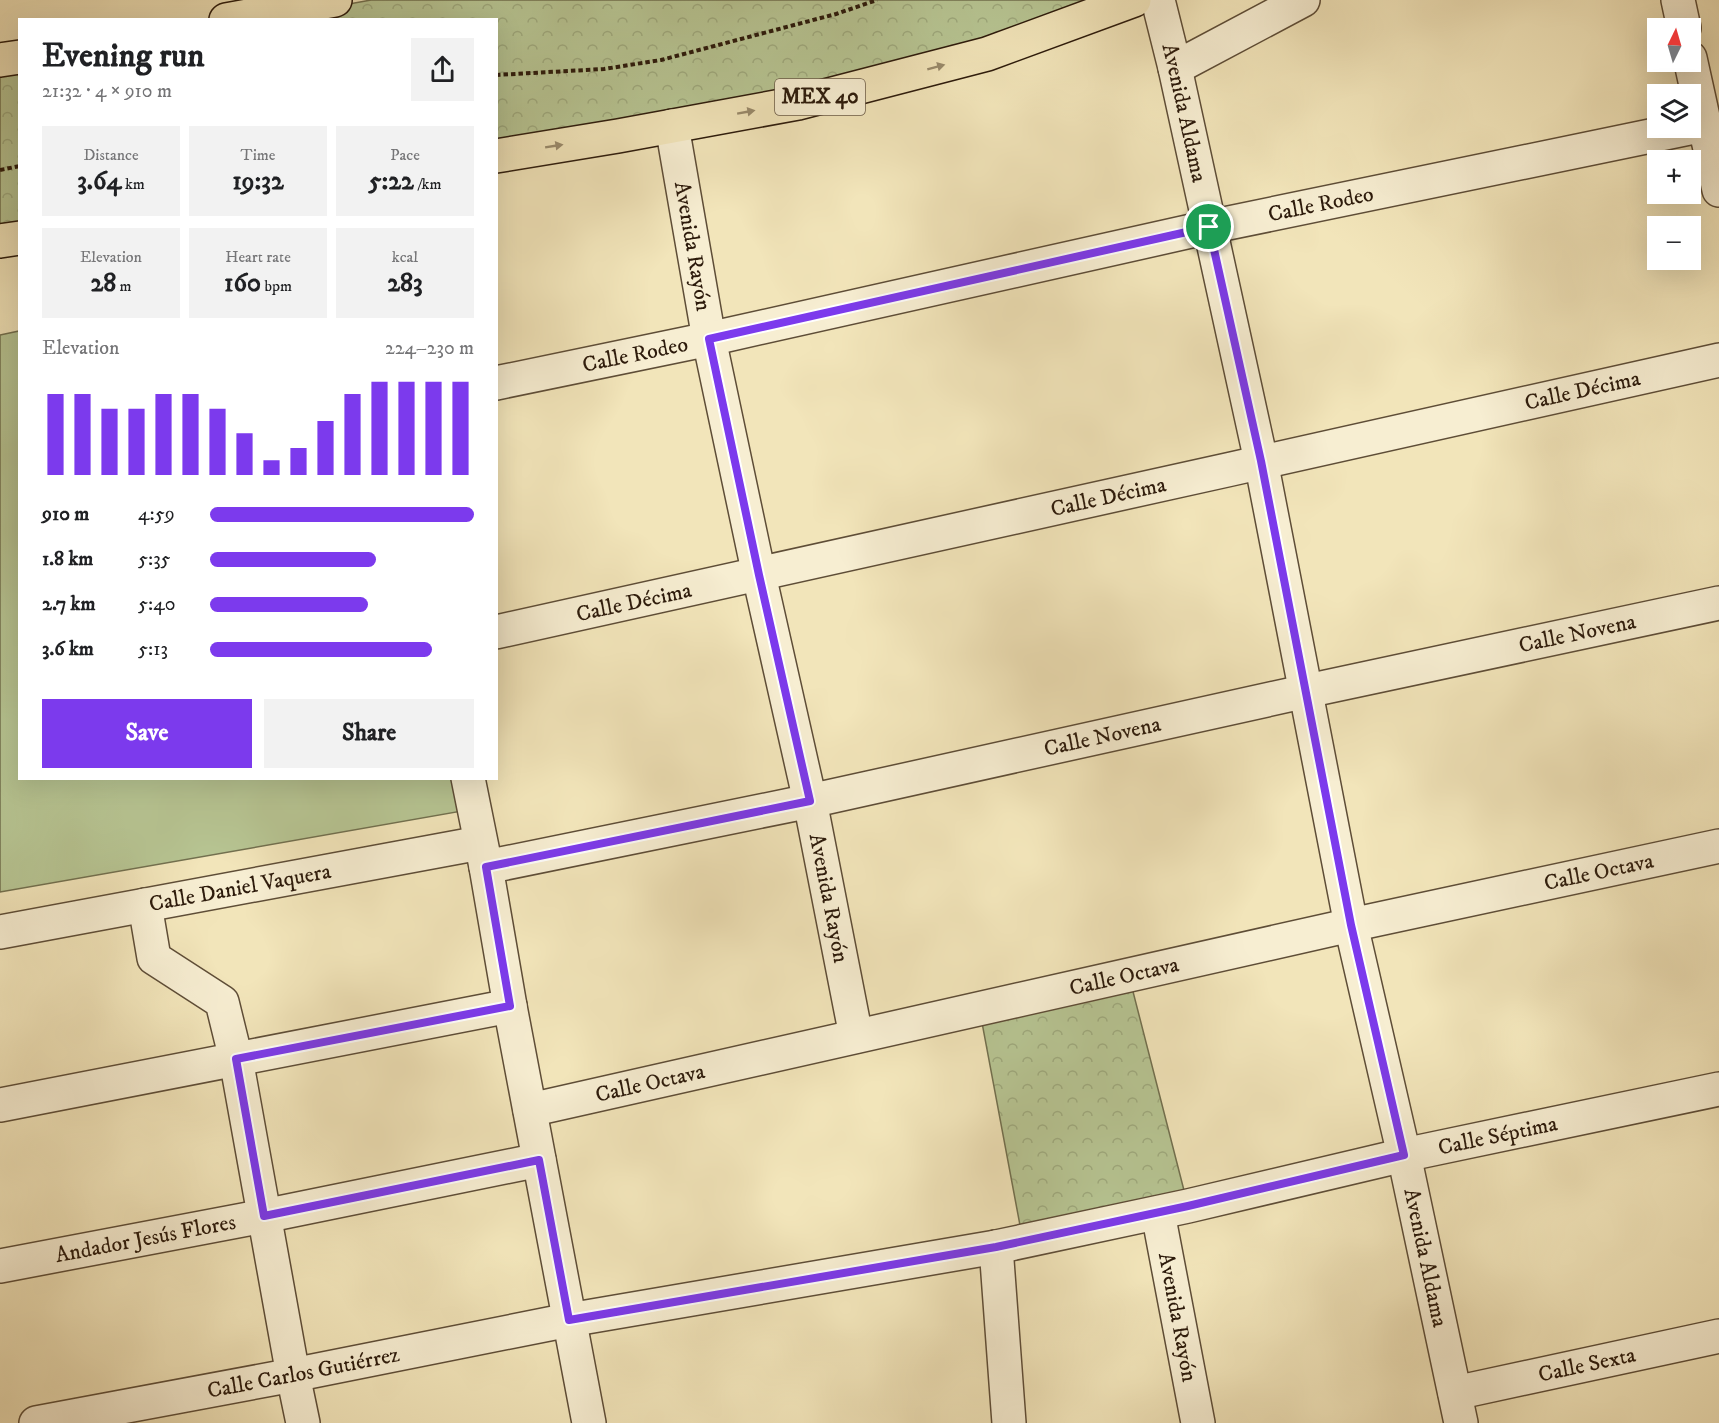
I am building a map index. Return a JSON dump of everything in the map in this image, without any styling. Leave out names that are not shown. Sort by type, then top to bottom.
[{"type":"highway","points":[[237,18],[335,0]]},
{"type":"highway","name":"MEX 40","points":[[498,156],[798,103],[987,54],[1134,0]]},
{"type":"highway","points":[[0,60],[18,57]]},
{"type":"highway","points":[[0,241],[18,237]]},
{"type":"street","name":"Avenida Aldama","points":[[1158,0],[1261,461],[1351,925],[1404,1155],[1458,1408]]},
{"type":"street","points":[[1175,68],[1303,0]]},
{"type":"street","points":[[1678,0],[1682,18]]},
{"type":"street","points":[[1701,125],[1719,190]]},
{"type":"street","name":"Avenida Rayón","points":[[672,126],[709,339],[810,801],[855,1036]]},
{"type":"street","name":"Calle Rodeo","points":[[498,383],[709,339],[1209,227],[1647,136]]},
{"type":"street","name":"Calle Décima","points":[[498,632],[1719,360]]},
{"type":"street","name":"Calle Novena","points":[[483,855],[810,801],[1719,603]]},
{"type":"street","points":[[468,780],[589,1423]]},
{"type":"street","name":"Calle Octava","points":[[530,1110],[1351,925],[1719,846]]},
{"type":"street","name":"Calle Daniel Vaquera","points":[[0,932],[145,905],[483,855]]},
{"type":"street","points":[[145,905],[154,958],[222,1002],[236,1059],[303,1423]]},
{"type":"street","points":[[0,1105],[510,1006]]},
{"type":"street","name":"Calle Séptima","points":[[569,1320],[996,1247],[1158,1213],[1404,1155],[1719,1089]]},
{"type":"street","name":"Andador Jesús Flores","points":[[0,1266],[264,1216],[539,1160]]},
{"type":"street","name":"Avenida Rayón","points":[[1158,1213],[1198,1423]]},
{"type":"street","points":[[996,1247],[1009,1423]]},
{"type":"street","name":"Calle Carlos Gutiérrez","points":[[36,1423],[569,1320]]},
{"type":"street","name":"Calle Sexta","points":[[1458,1408],[1719,1336]]},
{"type":"path","points":[[498,75],[604,69],[661,60],[836,14],[877,0]]},
{"type":"path","points":[[0,170],[18,166]]},
{"type":"green space","points":[[371,0],[1118,0],[939,62],[498,150],[498,18],[272,18]]},
{"type":"green space","points":[[18,61],[18,232],[0,235],[0,64]]},
{"type":"green space","points":[[18,331],[18,780],[463,780],[468,810],[0,892],[0,335]]},
{"type":"green space","points":[[1129,976],[1188,1206],[1022,1236],[980,1012]]},
{"type":"route","points":[[1209,227],[1261,461],[1351,925],[1404,1155],[1188,1206],[996,1247],[569,1320],[539,1160],[264,1216],[236,1059],[510,1006],[486,867],[810,801],[709,339],[1209,227]]}]
